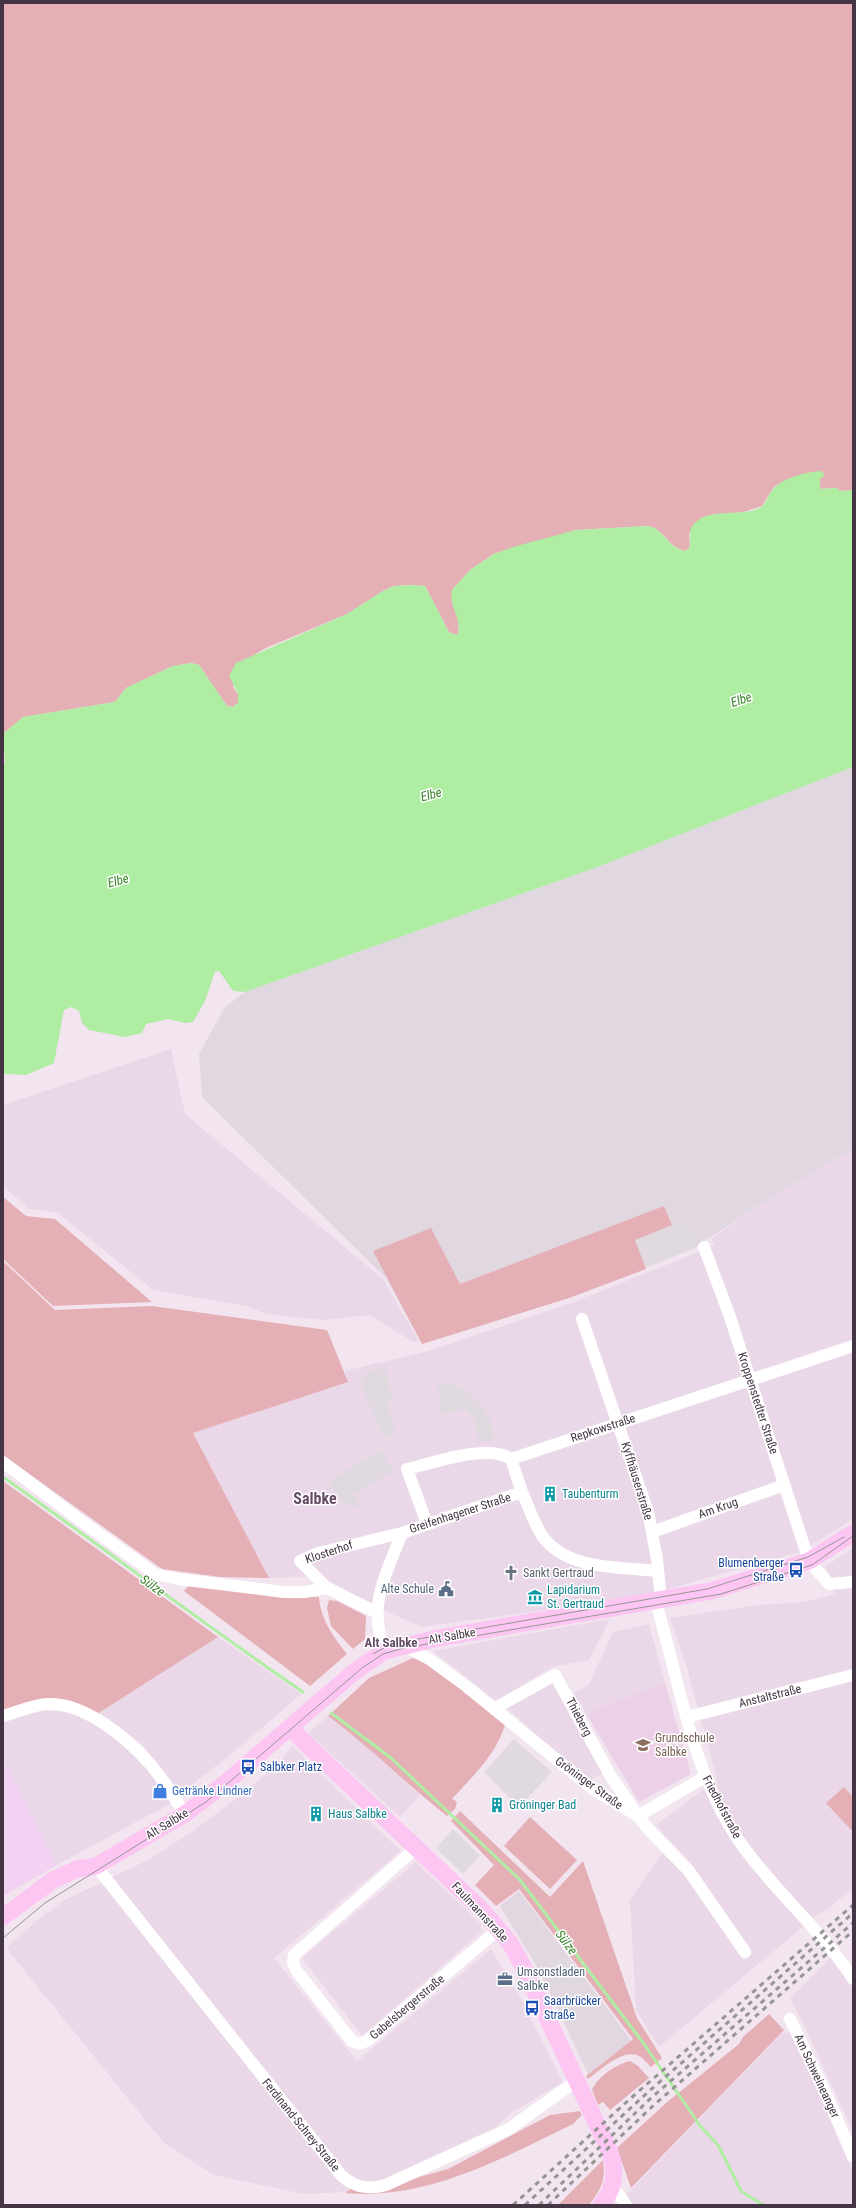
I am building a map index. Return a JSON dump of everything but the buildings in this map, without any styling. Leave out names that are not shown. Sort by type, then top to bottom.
[{"type":"main road","name":"Alt Salbke","points":[[3,1917],[53,1880],[77,1869],[96,1866],[185,1814],[223,1785],[352,1673],[384,1651],[403,1645],[658,1601],[727,1587],[809,1561],[853,1533]]},
{"type":"main road","name":"Faulmannstraße","points":[[290,1727],[482,1910],[499,1929],[519,1958],[612,2158],[614,2177],[612,2190]]},
{"type":"main road","points":[[601,2205],[612,2190]]},
{"type":"street","name":"Kroppenstedter Straße","points":[[704,1247],[723,1297],[809,1561]]},
{"type":"street","name":"Kyffhäuserstraße","points":[[582,1319],[597,1369],[618,1423],[646,1506],[652,1532],[657,1571],[658,1601]]},
{"type":"street","name":"Repkowstraße","points":[[511,1459],[853,1346]]},
{"type":"street","points":[[427,1524],[407,1469],[478,1454],[504,1454],[511,1459]]},
{"type":"street","name":"Greifenhagener Straße","points":[[511,1459],[522,1492],[540,1532],[546,1541],[560,1552],[588,1563],[657,1571]]},
{"type":"street","points":[[3,1462],[155,1574],[178,1579],[284,1592],[301,1592],[327,1588]]},
{"type":"street","name":"Am Krug","points":[[652,1532],[784,1485]]},
{"type":"street","name":"Greifenhagener Straße","points":[[384,1651],[378,1635],[376,1612],[382,1582],[402,1532],[522,1492]]},
{"type":"street","name":"Klosterhof","points":[[376,1612],[327,1588],[300,1561],[318,1553],[402,1532]]},
{"type":"street","points":[[809,1561],[828,1584],[853,1582]]},
{"type":"street","name":"Friedhofstraße","points":[[658,1601],[687,1717],[705,1777],[740,1842],[780,1892],[837,1955],[853,1978]]},
{"type":"street","name":"Gröninger Straße","points":[[403,1645],[429,1659],[495,1708],[593,1789],[638,1816],[649,1830],[689,1871],[745,1952]]},
{"type":"street","name":"Anstaltstraße","points":[[687,1717],[853,1675]]},
{"type":"street","name":"Thieberg","points":[[495,1708],[555,1676],[610,1775],[638,1816]]},
{"type":"street","points":[[3,1716],[46,1704],[58,1705],[85,1712],[128,1743],[150,1764],[185,1814]]},
{"type":"street","points":[[638,1816],[705,1777]]},
{"type":"street","name":"Gabelsbergerstraße","points":[[416,1848],[298,1949],[293,1957],[293,1964],[296,1970],[352,2041],[359,2044],[366,2042],[499,1929]]},
{"type":"street","name":"Ferdinand-Schrey-Straße","points":[[96,1866],[340,2175],[354,2184],[368,2187],[384,2186],[488,2140],[522,2122],[576,2081]]},
{"type":"street","name":"Am Schweineanger","points":[[790,2019],[827,2096],[853,2156]]},
{"type":"street","points":[[612,2190],[621,2197],[626,2205]]},
{"type":"shaded area","points":[[3,3],[853,3],[853,490],[841,491],[836,488],[820,489],[820,479],[812,472],[785,481],[774,487],[762,506],[744,512],[712,515],[689,533],[690,547],[685,551],[679,549],[658,530],[648,526],[576,530],[494,554],[470,570],[452,590],[459,623],[458,633],[456,635],[449,632],[425,586],[394,586],[383,591],[347,614],[257,653],[233,687],[238,694],[238,703],[233,707],[227,706],[199,665],[191,663],[173,666],[126,688],[115,702],[23,717],[3,734]]},
{"type":"shaded area","points":[[853,767],[853,1149],[751,1210],[693,1249],[569,1298],[422,1344],[386,1278],[202,1097],[199,1054],[225,1007],[245,992],[595,868]]},
{"type":"shaded area","points":[[171,1049],[185,1114],[383,1279],[419,1341],[413,1342],[370,1315],[322,1320],[266,1314],[246,1306],[153,1290],[57,1212],[29,1209],[3,1186],[3,1105]]},
{"type":"shaded area","points":[[853,1149],[853,1519],[800,1552],[654,1593],[561,1608],[422,1627],[371,1605],[321,1576],[269,1578],[193,1433],[348,1382],[345,1371],[428,1351],[571,1303],[696,1253],[714,1244],[711,1239],[751,1210]]},
{"type":"shaded area","points":[[3,1197],[26,1216],[55,1219],[152,1302],[53,1306],[3,1259]]},
{"type":"shaded area","points":[[664,1206],[672,1225],[635,1240],[646,1269],[569,1298],[422,1344],[373,1251],[431,1228],[460,1284]]},
{"type":"shaded area","points":[[687,1221],[698,1246],[648,1267],[638,1241]]},
{"type":"shaded area","points":[[3,1261],[55,1310],[152,1306],[327,1330],[348,1382],[193,1433],[269,1578],[220,1577],[162,1569],[3,1455]]},
{"type":"shaded area","points":[[386,1368],[393,1401],[387,1403],[396,1434],[384,1438],[360,1384],[365,1372]]},
{"type":"shaded area","points":[[447,1383],[461,1388],[479,1403],[491,1421],[495,1440],[478,1442],[474,1419],[464,1409],[442,1415],[437,1386]]},
{"type":"shaded area","points":[[380,1450],[394,1471],[354,1494],[360,1505],[353,1509],[349,1502],[343,1505],[329,1481]]},
{"type":"shaded area","points":[[3,1481],[218,1637],[97,1714],[71,1701],[54,1700],[3,1712]]},
{"type":"shaded area","points":[[853,1548],[853,1888],[829,1908],[817,1915],[659,2047],[636,2010],[630,1900],[662,1854],[677,1865],[744,1960],[752,1953],[688,1860],[656,1825],[717,1779],[687,1668],[670,1618],[759,1605],[804,1602],[835,1594],[826,1566]]},
{"type":"shaded area","points":[[191,1583],[291,1596],[319,1597],[322,1613],[328,1627],[347,1654],[310,1686],[184,1591]]},
{"type":"shaded area","points":[[329,1600],[337,1601],[366,1616],[365,1639],[353,1649],[331,1626],[327,1608]]},
{"type":"shaded area","points":[[610,1619],[589,1660],[552,1667],[496,1701],[433,1651]]},
{"type":"shaded area","points":[[649,1624],[665,1683],[601,1707],[587,1715],[574,1693],[589,1684],[613,1632]]},
{"type":"shaded area","points":[[218,1637],[301,1694],[234,1752],[181,1793],[142,1744],[97,1714]]},
{"type":"shaded area","points":[[413,1658],[438,1670],[473,1697],[505,1725],[490,1756],[452,1799],[457,1802],[455,1809],[447,1816],[359,1740],[328,1716],[369,1678]]},
{"type":"shaded area","points":[[552,1681],[605,1772],[588,1782],[506,1707]]},
{"type":"shaded area","name":"Grundschule Salbke","points":[[665,1683],[691,1774],[639,1802],[587,1715],[601,1707]]},
{"type":"shaded area","points":[[44,1710],[75,1713],[110,1734],[144,1764],[171,1803],[57,1865],[3,1759],[3,1722]]},
{"type":"shaded area","points":[[328,1716],[357,1737],[420,1795],[400,1817],[308,1733]]},
{"type":"shaded area","points":[[514,1739],[552,1772],[519,1807],[484,1772]]},
{"type":"shaded area","points":[[292,1746],[401,1851],[274,1958],[357,2061],[491,1949],[516,1989],[563,2082],[514,2111],[496,2127],[372,2184],[345,2192],[303,2194],[214,2175],[163,2142],[8,1950],[8,1946],[36,1921],[65,1900],[150,1859],[193,1831],[236,1799],[280,1762]]},
{"type":"shaded area","points":[[7,1766],[57,1865],[3,1896],[3,1768]]},
{"type":"shaded area","points":[[844,1787],[853,1797],[853,1832],[826,1803]]},
{"type":"shaded area","points":[[460,1811],[550,1897],[583,1861],[637,2018],[662,2058],[651,2067],[643,2058],[637,2055],[624,2055],[605,2066],[588,2079],[586,2076],[633,2039],[519,1889],[496,1906],[475,1885],[494,1865],[451,1821]]},
{"type":"shaded area","points":[[530,1817],[577,1860],[550,1889],[504,1846]]},
{"type":"shaded area","points":[[453,1829],[480,1856],[463,1874],[436,1848]]},
{"type":"shaded area","points":[[416,1862],[481,1924],[481,1932],[362,2036],[302,1958]]},
{"type":"shaded area","points":[[519,1891],[631,2040],[588,2074],[538,1968],[500,1906]]},
{"type":"shaded area","points":[[831,1957],[853,1987],[853,2131],[802,2021],[790,1999]]},
{"type":"shaded area","points":[[769,2014],[784,2030],[631,2188],[617,2148],[666,2103],[739,2044],[743,2037]]},
{"type":"shaded area","points":[[789,2032],[794,2037],[853,2173],[853,2205],[616,2205],[782,2033]]},
{"type":"shaded area","points":[[630,2061],[638,2066],[649,2078],[610,2110],[603,2102],[598,2105],[592,2090],[598,2080],[619,2065]]},
{"type":"shaded area","points":[[580,2111],[582,2115],[573,2124],[491,2163],[463,2174],[434,2184],[405,2190],[375,2194],[345,2193],[352,2188],[357,2192],[382,2191],[401,2182],[448,2169],[550,2115]]},
{"type":"shaded area","points":[[603,2160],[604,2174],[602,2184],[589,2205],[558,2205]]},
{"type":"water","name":"Elbe","points":[[821,471],[825,475],[820,479],[820,489],[836,488],[841,491],[853,490],[853,767],[595,868],[245,992],[233,991],[219,971],[215,972],[205,1001],[193,1022],[185,1023],[169,1019],[146,1024],[142,1033],[125,1037],[89,1030],[82,1023],[79,1011],[71,1007],[64,1010],[54,1063],[26,1075],[3,1074],[3,766],[5,762],[3,734],[23,717],[115,702],[126,688],[173,666],[191,663],[199,665],[227,706],[233,707],[238,703],[238,694],[229,676],[236,663],[347,614],[383,591],[394,586],[425,586],[449,632],[456,635],[459,627],[451,596],[452,590],[470,570],[494,554],[513,547],[576,530],[648,526],[658,530],[678,549],[685,551],[690,547],[691,527],[696,522],[710,515],[745,512],[761,507],[773,489],[785,480]]},
{"type":"waterway","name":"Sülze","points":[[3,1477],[303,1692]]},
{"type":"waterway","name":"Sülze","points":[[331,1713],[391,1758],[520,1880],[644,2044],[701,2127],[718,2145],[741,2191],[763,2205]]},
{"type":"tram line","points":[[3,1938],[45,1903],[206,1802],[362,1668],[383,1654],[404,1648],[721,1594],[812,1565],[853,1536]]},
{"type":"tram line","points":[[373,1654],[386,1647],[401,1642],[707,1589],[808,1557],[844,1537]]},
{"type":"railway","points":[[513,2205],[631,2098],[853,1905]]},
{"type":"railway","points":[[525,2205],[647,2093],[853,1913]]},
{"type":"railway","points":[[539,2205],[650,2099],[853,1923]]},
{"type":"railway","points":[[548,2205],[654,2105],[853,1931]]},
{"type":"place","name":"Taubenturm","points":[[550,1494]]},
{"type":"place","name":"Blumenberger Straße","points":[[796,1570]]},
{"type":"place","name":"Sankt Gertraud","points":[[511,1573]]},
{"type":"place","name":"Alte Schule","points":[[446,1589]]},
{"type":"place","name":"Lapidarium St. Gertraud","points":[[535,1597]]},
{"type":"place","name":"Grundschule Salbke","points":[[643,1745]]},
{"type":"place","name":"Salbker Platz","points":[[248,1767]]},
{"type":"place","name":"Getränke Lindner","points":[[160,1791]]},
{"type":"place","name":"Gröninger Bad","points":[[497,1805]]},
{"type":"place","name":"Haus Salbke","points":[[316,1814]]},
{"type":"place","name":"Umsonstladen Salbke","points":[[505,1979]]},
{"type":"place","name":"Saarbrücker Straße","points":[[532,2008]]},
{"type":"district","name":"Salbke","points":[[315,1498]]},
{"type":"district","name":"Alt Salbke","points":[[391,1642]]}]
